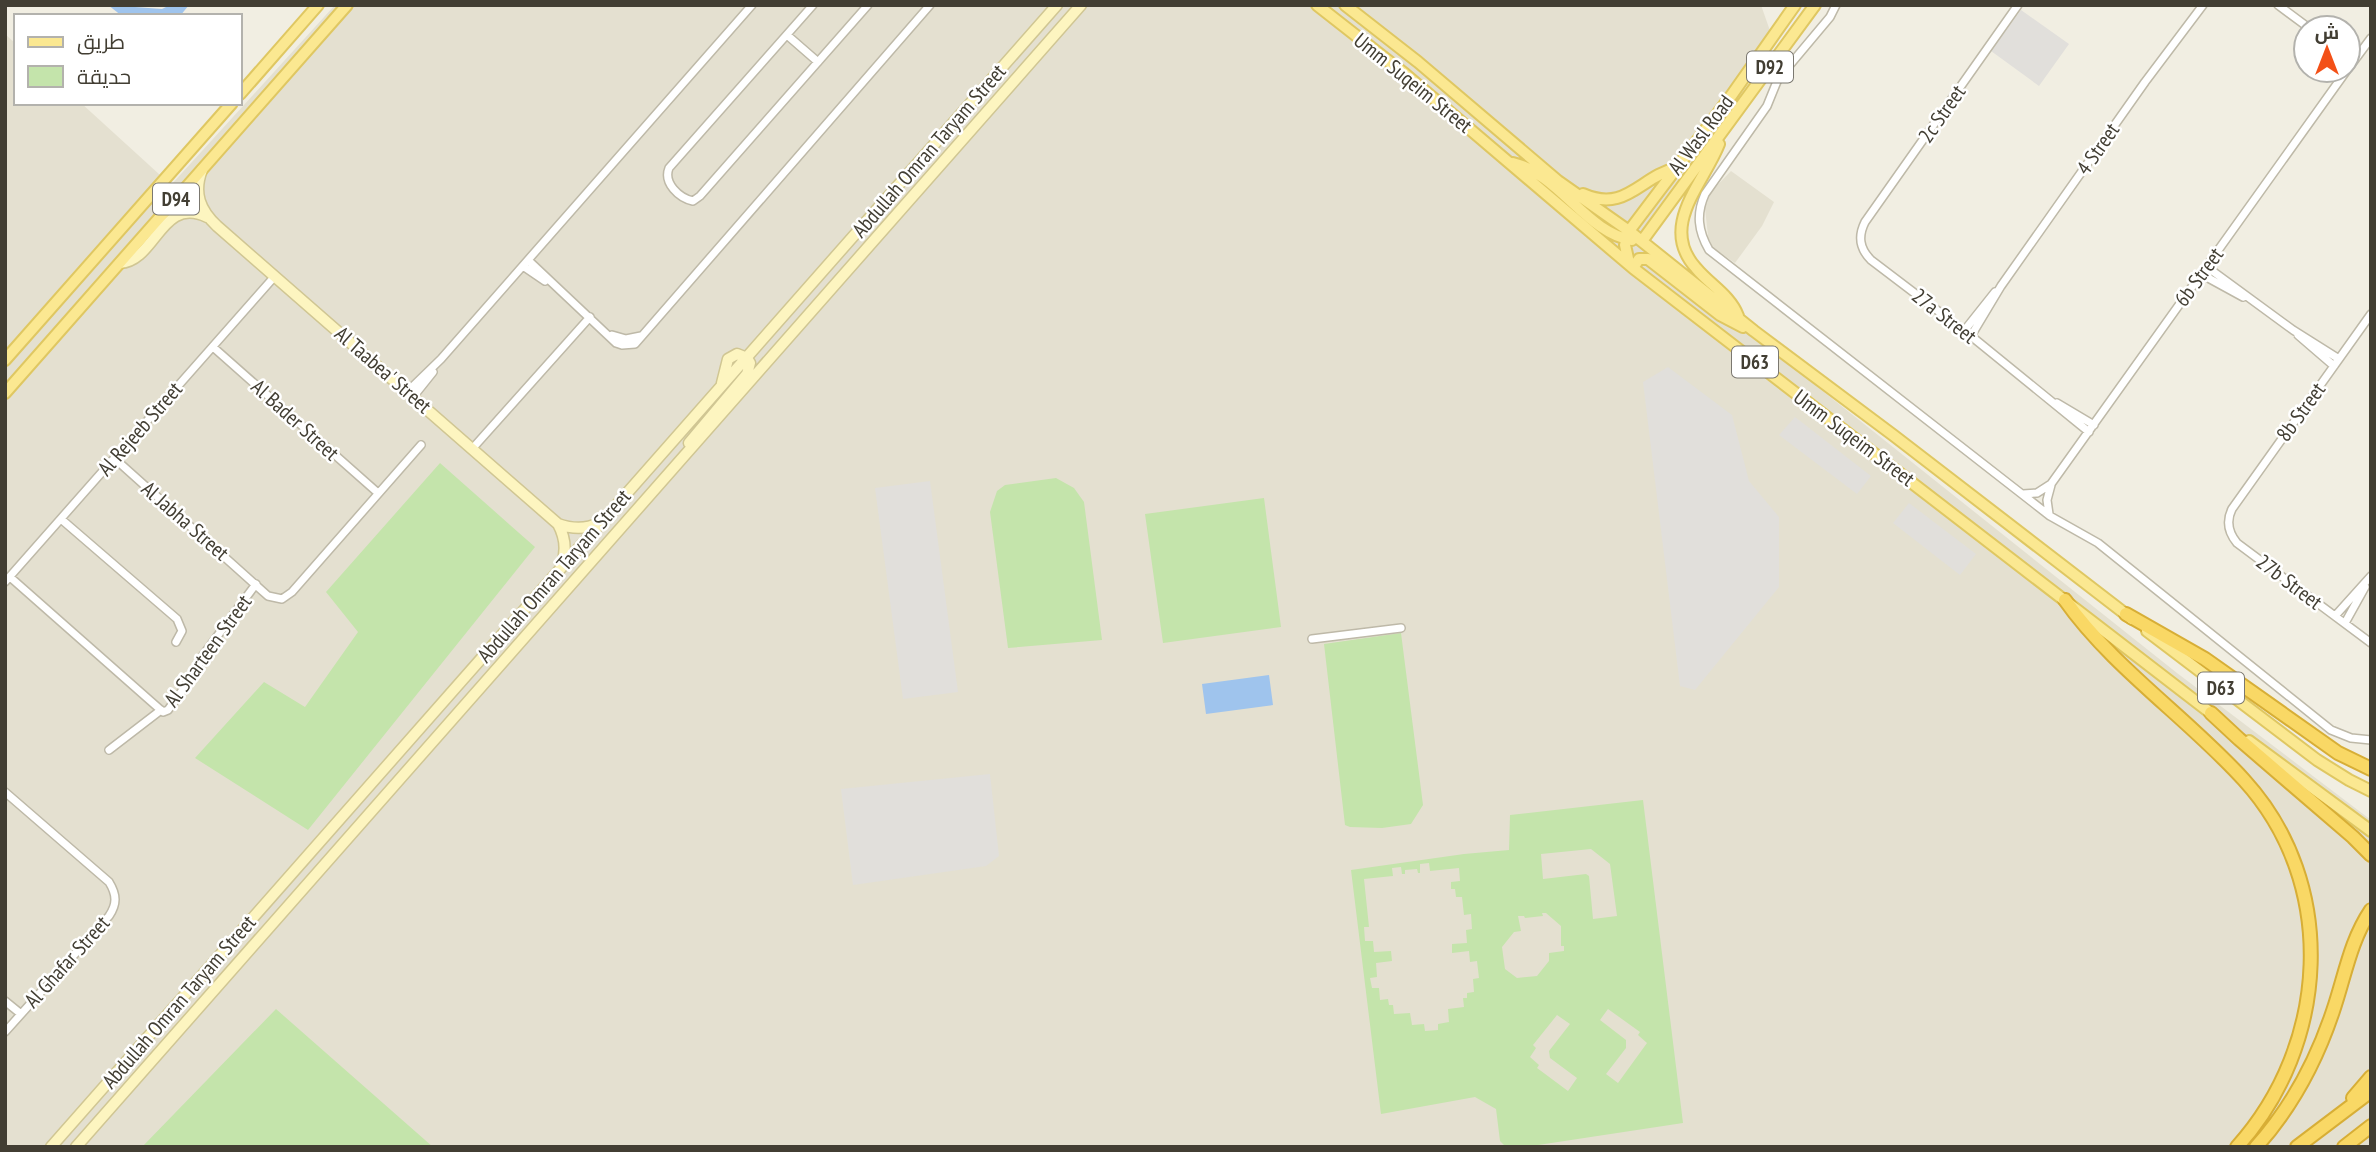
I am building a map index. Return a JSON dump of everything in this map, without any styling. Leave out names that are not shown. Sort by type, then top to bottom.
[{"type":"highway","points":[[2065,600],[2107,648],[2245,781],[2281,834],[2297,870],[2311,941],[2311,976],[2306,1011],[2298,1045],[2280,1086],[2257,1123],[2237,1147]]},
{"type":"highway","points":[[2126,614],[2205,659],[2337,752],[2371,769]]},
{"type":"highway","points":[[2211,713],[2371,855]]},
{"type":"highway","points":[[2258,1147],[2296,1094],[2324,1036],[2352,947],[2371,910]]},
{"type":"highway","points":[[2334,1120],[2371,1077]]},
{"type":"highway","points":[[2297,1147],[2371,1091]]},
{"type":"highway","points":[[2344,1147],[2371,1126]]},
{"type":"main road","points":[[242,92],[318,5]]},
{"type":"main road","name":"D94","points":[[5,393],[347,5]]},
{"type":"main road","name":"Umm Suqeim Street","points":[[1317,5],[1405,74],[1633,268],[2211,713],[2371,831]]},
{"type":"main road","name":"Umm Suqeim Street","points":[[1345,5],[1418,62],[1558,181],[1625,232],[1642,241],[1754,331],[1894,435],[2317,760],[2371,791]]},
{"type":"main road","name":"Al Wasl Road","points":[[1508,161],[1534,170],[1614,235],[1625,232],[1676,168],[1795,5]]},
{"type":"main road","name":"Al Wasl Road","points":[[1642,241],[1815,5]]},
{"type":"main road","name":"D94","points":[[5,360],[230,105]]},
{"type":"main road","points":[[1725,128],[1712,160],[1686,205],[1682,237],[1690,261],[1730,301],[1739,319]]},
{"type":"main road","points":[[1558,181],[1592,198],[1612,200],[1632,194],[1655,176],[1676,168]]},
{"type":"main road","points":[[1625,232],[1625,251],[1633,268]]},
{"type":"main road","points":[[1633,268],[1639,259],[1648,259],[1720,315],[1754,331]]},
{"type":"street","points":[[410,394],[752,5]]},
{"type":"street","points":[[813,5],[669,168],[666,176],[668,184],[685,199],[693,201],[700,197],[868,5]]},
{"type":"street","points":[[526,263],[607,332],[616,343],[635,344],[930,5]]},
{"type":"street","name":"Abdullah Omran Taryam Street","points":[[51,1147],[1057,5]]},
{"type":"street","name":"Abdullah Omran Taryam Street","points":[[76,1147],[1081,5]]},
{"type":"street","points":[[1836,5],[1830,17],[1777,79],[1767,106],[1705,194],[1700,210],[1701,235],[1715,256],[2050,516],[2098,543],[2331,730],[2351,738],[2371,740]]},
{"type":"street","name":"2c Street","points":[[1865,222],[2018,5]]},
{"type":"street","name":"4 Street","points":[[1967,333],[2199,8]]},
{"type":"street","points":[[787,35],[818,62]]},
{"type":"street","name":"6b Street","points":[[2051,484],[2336,84]]},
{"type":"street","points":[[202,170],[198,195],[208,217]]},
{"type":"street","points":[[120,263],[136,258],[173,218],[194,212],[208,217]]},
{"type":"street","name":"Al Taabea' Street","points":[[208,217],[558,524]]},
{"type":"street","name":"27a Street","points":[[1865,222],[1860,242],[1867,256],[2050,400],[2091,428]]},
{"type":"street","points":[[2207,267],[2293,330],[2339,359]]},
{"type":"street","points":[[2202,274],[2251,299]]},
{"type":"street","name":"Al Rejeeb Street","points":[[8,580],[275,276]]},
{"type":"street","name":"8b Street","points":[[2232,509],[2371,314]]},
{"type":"street","points":[[472,449],[590,317]]},
{"type":"street","points":[[2293,330],[2334,366]]},
{"type":"street","name":"Al Bader Street","points":[[213,347],[378,494]]},
{"type":"street","points":[[677,465],[695,434],[747,374],[750,363],[747,358]]},
{"type":"street","name":"Al Sharteen Street","points":[[8,580],[161,710],[168,710],[190,681],[201,657],[256,584],[268,596],[276,599],[287,597],[421,445]]},
{"type":"street","name":"Al Jabha Street","points":[[114,458],[256,584]]},
{"type":"street","points":[[2023,495],[2037,493],[2051,484]]},
{"type":"street","points":[[2050,516],[2047,500],[2051,484]]},
{"type":"street","name":"27b Street","points":[[2232,509],[2228,527],[2237,543],[2371,643]]},
{"type":"street","points":[[61,519],[177,619],[182,631],[176,642]]},
{"type":"street","points":[[558,524],[576,529],[602,521]]},
{"type":"street","points":[[558,524],[566,550],[560,568]]},
{"type":"street","points":[[2335,616],[2371,577]]},
{"type":"street","points":[[2345,623],[2371,577]]},
{"type":"street","points":[[1312,639],[1401,628]]},
{"type":"street","points":[[109,750],[161,710]]},
{"type":"street","name":"Al Ghafar Street","points":[[5,792],[109,882],[116,901],[109,916],[20,1014]]},
{"type":"street","points":[[5,1001],[20,1014],[5,1032]]},
{"type":"shaded area","points":[[335,5],[1761,5],[1775,45],[1634,241],[2177,673],[2371,820],[2371,1147],[5,1147],[5,34],[14,42],[14,105],[83,105],[171,185]]},
{"type":"shaded area","points":[[2021,10],[2069,44],[2039,86],[1991,51]]},
{"type":"shaded area","points":[[1731,171],[1774,202],[1762,226],[1735,263],[1709,245],[1704,199]]},
{"type":"shaded area","points":[[1668,367],[1732,415],[1749,481],[1779,517],[1779,587],[1695,690],[1680,686],[1643,382]]},
{"type":"shaded area","points":[[1795,417],[1871,476],[1857,494],[1779,435]]},
{"type":"shaded area","points":[[930,481],[958,692],[903,699],[875,488]]},
{"type":"shaded area","points":[[1909,503],[1976,554],[1960,575],[1893,523]]},
{"type":"shaded area","points":[[990,774],[999,856],[986,866],[853,885],[841,789]]},
{"type":"green space","points":[[440,463],[535,547],[308,830],[195,758],[264,682],[305,707],[358,632],[326,592]]},
{"type":"green space","points":[[1056,478],[1074,488],[1084,502],[1102,640],[1008,648],[990,512],[997,491],[1005,485]]},
{"type":"green space","points":[[1264,498],[1281,627],[1163,643],[1145,514]]},
{"type":"green space","points":[[1401,633],[1423,805],[1411,824],[1382,828],[1350,827],[1345,825],[1324,644]]},
{"type":"green space","points":[[1643,800],[1683,1123],[1525,1147],[1506,1147],[1500,1141],[1496,1109],[1475,1097],[1381,1114],[1351,870],[1509,850],[1510,815]],"holes":[[[1591,849],[1610,864],[1617,916],[1593,919],[1589,876],[1586,874],[1543,879],[1541,854]],[[1429,863],[1430,871],[1459,868],[1460,881],[1451,882],[1451,889],[1455,889],[1456,897],[1462,897],[1464,915],[1471,914],[1472,929],[1466,930],[1467,943],[1452,944],[1452,953],[1469,951],[1470,962],[1477,961],[1479,978],[1473,979],[1474,992],[1467,993],[1467,998],[1463,998],[1464,1007],[1448,1009],[1449,1022],[1438,1024],[1438,1030],[1425,1031],[1424,1024],[1412,1025],[1410,1013],[1394,1014],[1393,1005],[1389,1005],[1388,999],[1380,1000],[1379,988],[1372,988],[1370,978],[1377,977],[1376,963],[1392,961],[1391,951],[1374,952],[1373,941],[1365,941],[1364,927],[1369,927],[1364,879],[1393,876],[1392,868],[1401,867],[1402,874],[1405,874],[1405,870],[1417,869],[1420,873],[1420,864]],[[1542,913],[1546,913],[1561,926],[1561,946],[1564,946],[1564,951],[1549,953],[1549,961],[1537,976],[1517,978],[1505,969],[1502,947],[1514,932],[1521,931],[1518,916],[1543,916]],[[1608,1009],[1640,1032],[1638,1035],[1647,1043],[1618,1083],[1606,1074],[1626,1048],[1626,1040],[1600,1020]],[[1557,1015],[1570,1024],[1549,1051],[1550,1058],[1577,1078],[1568,1091],[1537,1068],[1539,1065],[1530,1057],[1536,1048],[1533,1045]]]},
{"type":"green space","points":[[276,1009],[433,1147],[142,1147]]},
{"type":"water","points":[[108,5],[162,9],[170,5],[189,5],[182,14],[119,14]]},
{"type":"water","points":[[1269,675],[1273,705],[1206,714],[1202,684]]}]
